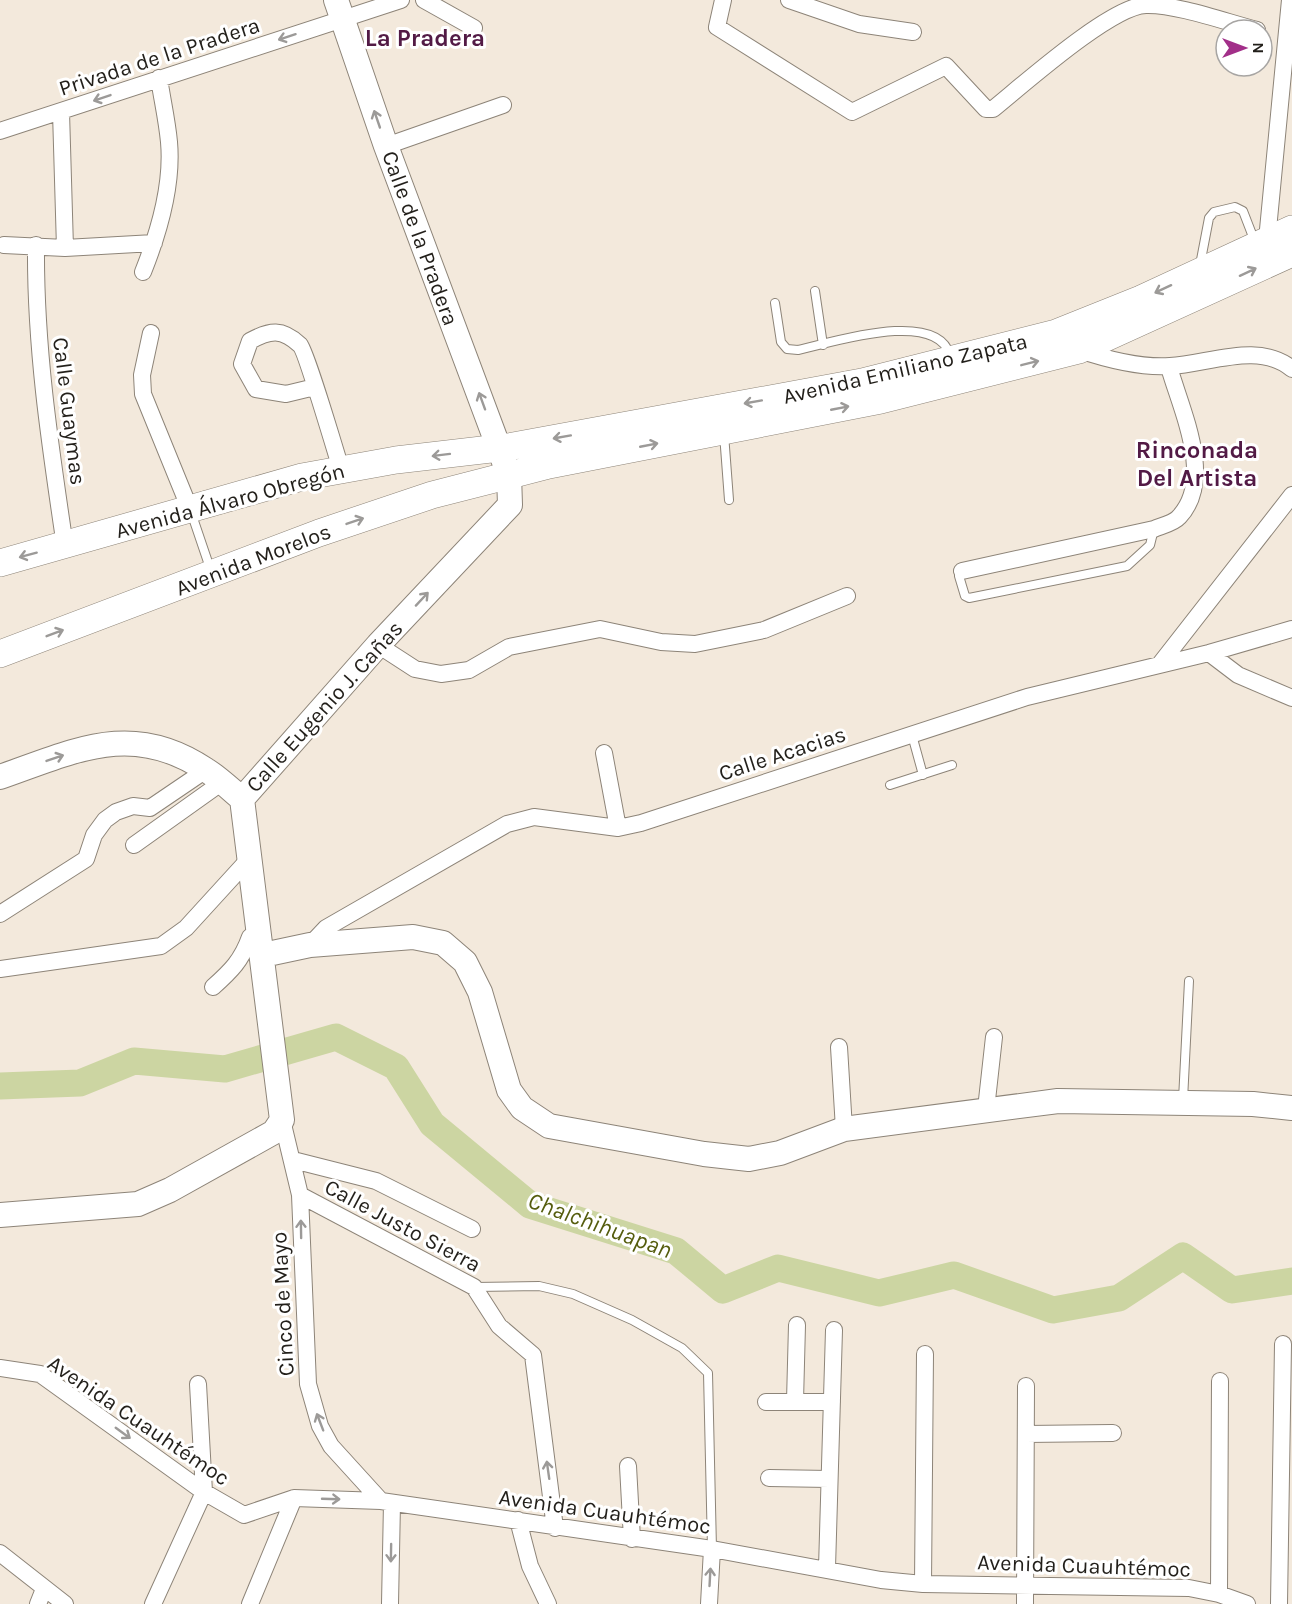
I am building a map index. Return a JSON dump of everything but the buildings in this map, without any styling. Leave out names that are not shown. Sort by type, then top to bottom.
[{"type":"main road","name":"Avenida Emiliano Zapata","points":[[509,475],[549,465],[881,400],[1056,333],[1292,229]]},
{"type":"main road","name":"Avenida Emiliano Zapata","points":[[499,448],[862,382],[955,371],[1079,350],[1292,253]]},
{"type":"main road","name":"Avenida Álvaro Obregón","points":[[0,562],[65,546],[189,507],[341,469],[499,448]]},
{"type":"main road","name":"Avenida Morelos","points":[[0,654],[319,533],[432,495],[509,475]]},
{"type":"street","name":"Privada de la Pradera","points":[[0,131],[159,78],[339,10],[401,0]]},
{"type":"street","points":[[424,0],[474,28]]},
{"type":"street","points":[[723,0],[717,27],[852,112],[946,66],[989,110],[1126,8],[1160,6],[1214,19]]},
{"type":"street","points":[[789,0],[859,24],[913,32]]},
{"type":"street","points":[[1262,242],[1290,0]]},
{"type":"street","name":"Calle de la Pradera","points":[[339,10],[386,146],[509,475]]},
{"type":"street","points":[[1274,34],[1285,37]]},
{"type":"street","points":[[142,272],[154,243],[167,192],[169,143],[159,78]]},
{"type":"street","points":[[386,146],[503,105]]},
{"type":"street","points":[[61,112],[64,248]]},
{"type":"street","points":[[4,246],[36,245],[64,248],[154,243]]},
{"type":"street","name":"Calle Guaymas","points":[[36,245],[35,310],[41,383],[65,546]]},
{"type":"street","points":[[315,387],[286,394],[256,389],[242,364],[250,341],[267,331],[282,333],[302,346],[315,387],[341,469]]},
{"type":"street","points":[[151,333],[142,375],[143,394],[189,507]]},
{"type":"street","points":[[1056,333],[1079,350],[1108,359],[1169,366],[1258,354],[1283,362],[1292,369]]},
{"type":"street","points":[[962,571],[1154,529],[1178,519],[1193,496],[1197,464],[1169,366]]},
{"type":"street","name":"Calle Eugenio J. Cañas","points":[[282,1120],[269,999],[242,798],[378,645],[510,505],[509,475]]},
{"type":"street","points":[[1160,664],[1292,495]]},
{"type":"street","points":[[378,645],[415,669],[441,674],[469,670],[509,647],[600,629],[661,642],[695,644],[764,630],[848,596]]},
{"type":"street","name":"Calle Acacias","points":[[310,945],[326,928],[507,824],[534,817],[618,828],[641,823],[1027,698],[1209,654],[1292,629]]},
{"type":"street","points":[[1209,654],[1238,675],[1292,698]]},
{"type":"street","points":[[0,777],[87,747],[130,742],[159,746],[214,776],[242,798]]},
{"type":"street","points":[[604,753],[618,828]]},
{"type":"street","points":[[134,845],[214,776]]},
{"type":"street","points":[[0,914],[86,859],[94,835],[105,820],[116,812],[133,806],[150,808],[214,776]]},
{"type":"street","points":[[0,969],[161,946],[186,928],[249,859]]},
{"type":"street","points":[[213,987],[235,967],[244,955],[250,937],[260,931]]},
{"type":"street","points":[[263,955],[310,945],[413,938],[443,943],[465,962],[480,992],[509,1090],[522,1108],[549,1125],[704,1154],[749,1159],[780,1153],[844,1129],[1058,1101],[1291,1107]]},
{"type":"street","points":[[986,1109],[994,1037]]},
{"type":"street","points":[[839,1047],[844,1129]]},
{"type":"street","points":[[0,1215],[138,1204],[170,1190],[274,1132],[282,1120]]},
{"type":"street","name":"Cinco de Mayo","points":[[282,1120],[300,1195],[308,1384],[320,1426],[331,1446],[386,1502]]},
{"type":"street","points":[[293,1160],[376,1181],[472,1229]]},
{"type":"street","name":"Calle Justo Sierra","points":[[300,1195],[474,1287],[499,1326],[533,1355],[555,1528]]},
{"type":"street","points":[[795,1401],[797,1325]]},
{"type":"street","points":[[827,1568],[834,1330]]},
{"type":"street","points":[[1279,1604],[1283,1344]]},
{"type":"street","points":[[923,1584],[925,1354]]},
{"type":"street","name":"Avenida Cuauhtémoc","points":[[0,1368],[40,1374],[204,1492],[244,1515],[294,1498],[386,1502],[712,1549],[827,1568],[881,1580],[923,1584],[1189,1588],[1219,1594],[1247,1604]]},
{"type":"street","points":[[1219,1594],[1220,1381]]},
{"type":"street","points":[[153,1604],[204,1492],[198,1384]]},
{"type":"street","points":[[1025,1604],[1026,1386]]},
{"type":"street","points":[[766,1402],[832,1402]]},
{"type":"street","points":[[1026,1434],[1113,1433]]},
{"type":"street","points":[[628,1466],[632,1539]]},
{"type":"street","points":[[769,1478],[829,1479]]},
{"type":"street","points":[[250,1604],[294,1498]]},
{"type":"street","points":[[386,1502],[390,1604]]},
{"type":"street","points":[[518,1520],[542,1602]]},
{"type":"street","points":[[709,1604],[712,1549]]},
{"type":"street","points":[[0,1553],[41,1597],[65,1604]]},
{"type":"lane","points":[[1198,272],[1209,218],[1214,212],[1235,207],[1243,211],[1262,242]]},
{"type":"lane","points":[[815,291],[823,345]]},
{"type":"lane","points":[[775,303],[782,342],[787,349],[798,350],[897,329],[919,332],[944,343],[955,371]]},
{"type":"lane","points":[[723,431],[729,500]]},
{"type":"lane","points":[[189,507],[212,574]]},
{"type":"lane","points":[[962,571],[959,576],[965,596],[969,598],[1127,566],[1150,545],[1154,529]]},
{"type":"lane","points":[[912,735],[923,775]]},
{"type":"lane","points":[[890,785],[952,765]]},
{"type":"lane","points":[[1183,1103],[1189,981]]},
{"type":"lane","points":[[474,1287],[539,1286],[573,1294],[632,1320],[682,1348],[708,1373],[712,1549]]},
{"type":"waterway","name":"Chalchihuapan","points":[[0,1086],[80,1083],[134,1061],[225,1069],[336,1037],[396,1067],[432,1124],[530,1205],[676,1251],[723,1290],[778,1268],[879,1293],[954,1275],[1053,1310],[1119,1298],[1183,1256],[1232,1290],[1292,1281]]},
{"type":"district","name":"La Pradera","points":[[425,38]]},
{"type":"district","name":"Rinconada Del Artista","points":[[1197,464]]}]
